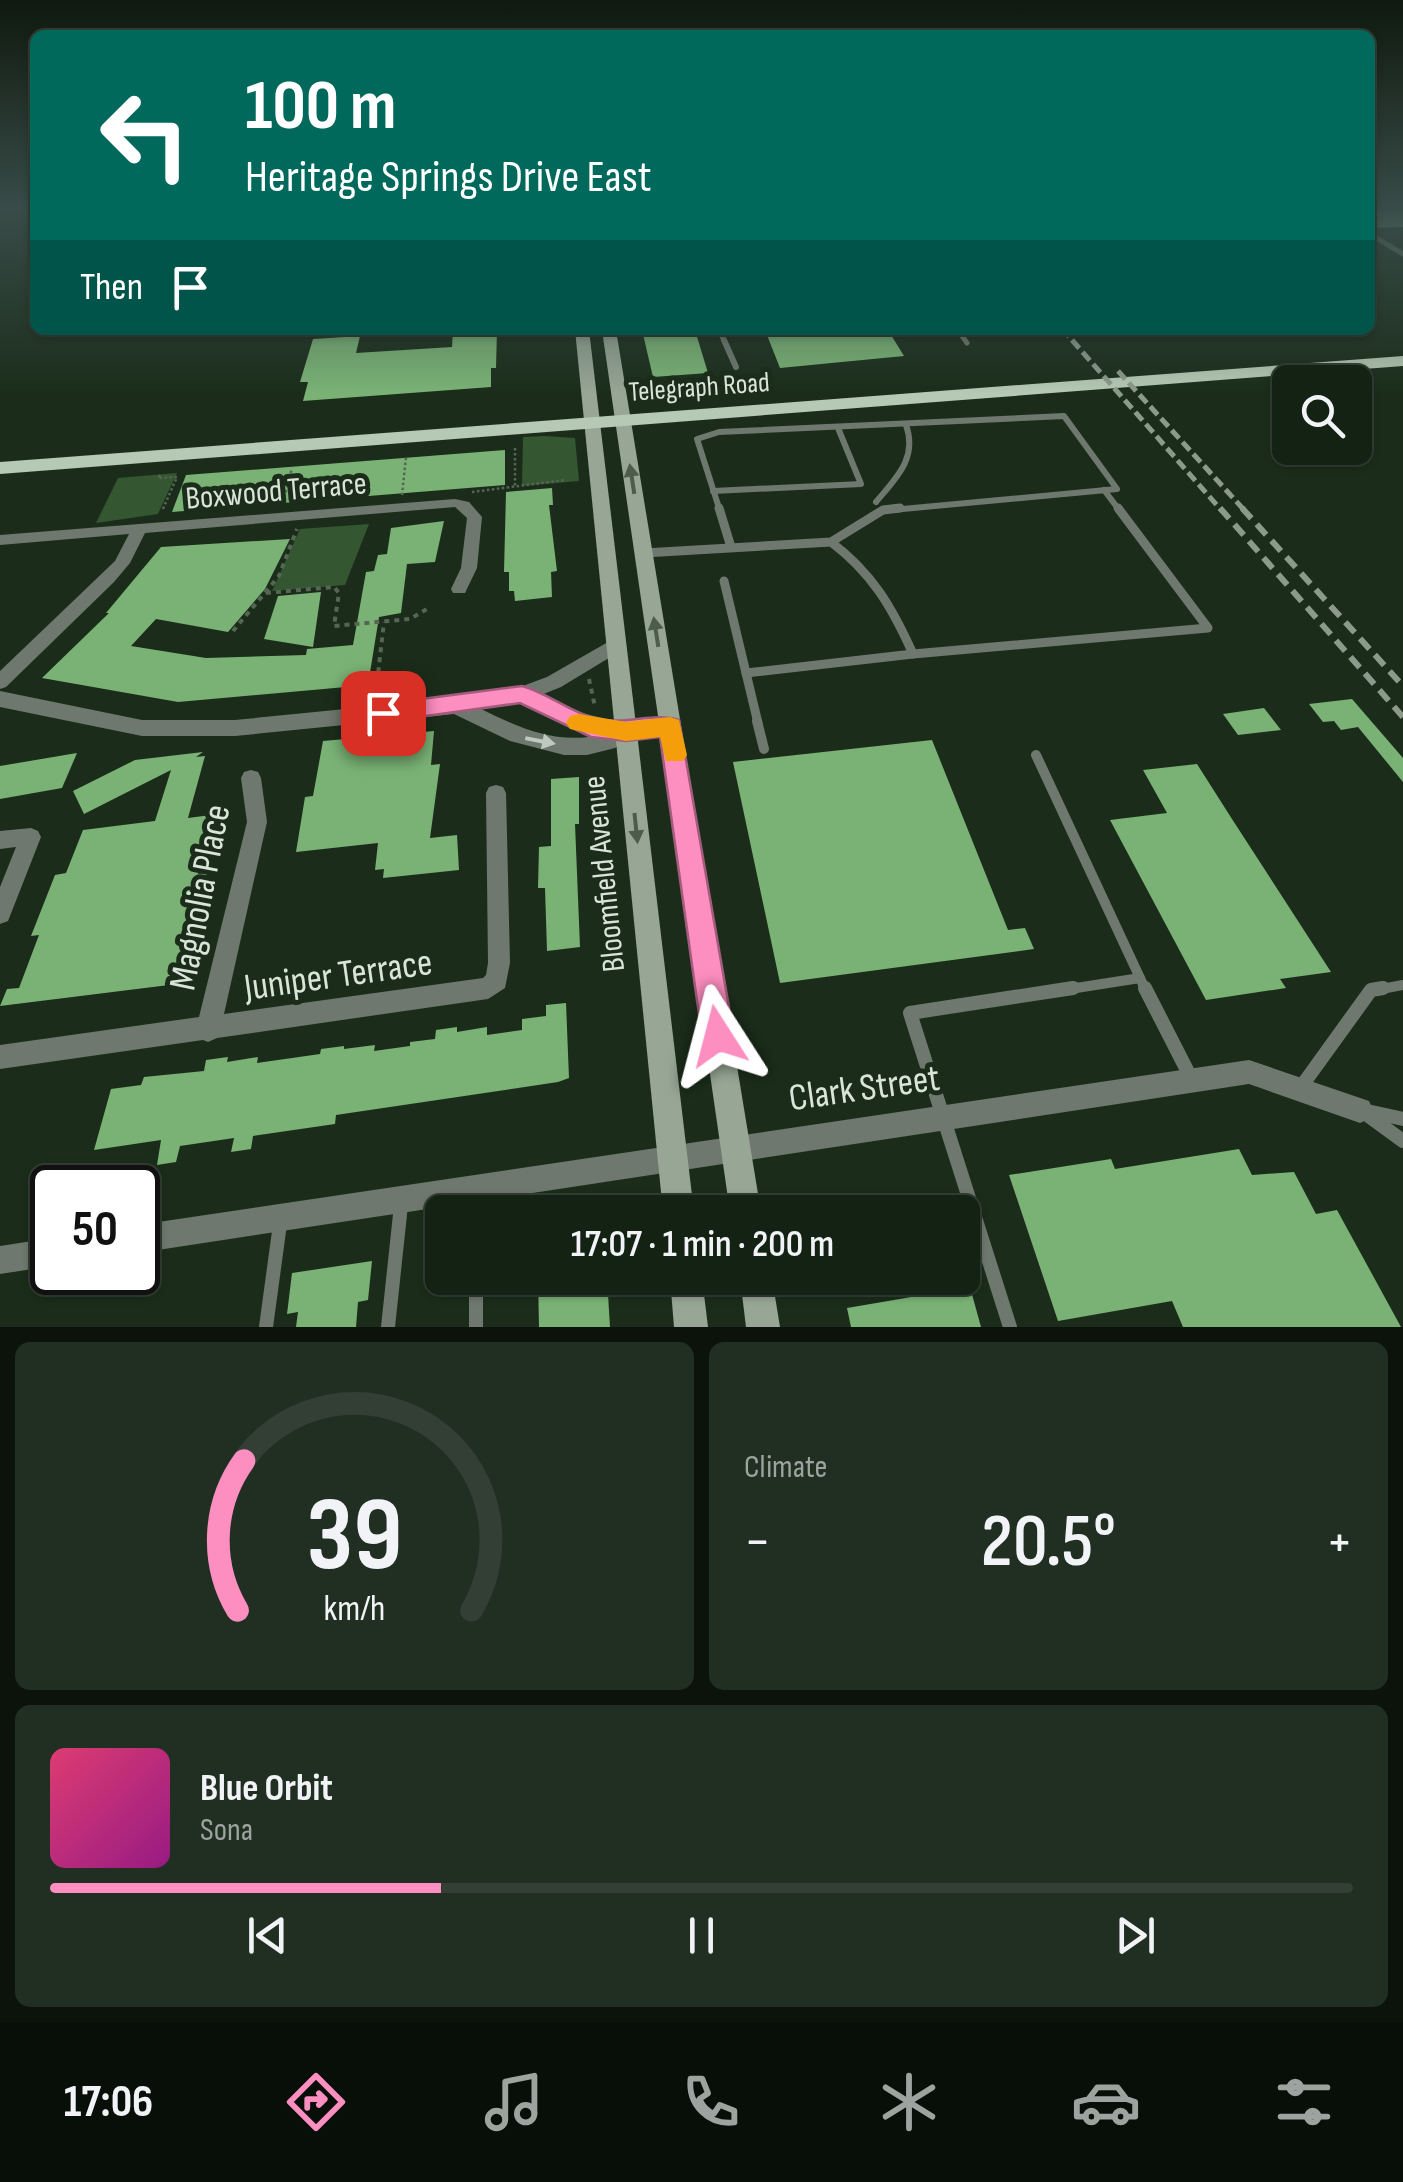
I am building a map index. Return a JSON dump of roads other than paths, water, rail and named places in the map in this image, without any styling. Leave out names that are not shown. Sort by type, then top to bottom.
[{"type":"main road","name":"Bloomfield Avenue","points":[[582,335],[677,1195]]},
{"type":"main road","points":[[611,335],[743,1195]]},
{"type":"main road","name":"Telegraph Road","points":[[0,468],[1403,346]]},
{"type":"main road","name":"Telegraph Road","points":[[622,412],[1403,361]]},
{"type":"main road","name":"Telegraph Road","points":[[0,452],[590,415]]},
{"type":"main road","points":[[688,1295],[692,1327]]},
{"type":"main road","points":[[759,1295],[764,1327]]},
{"type":"street","name":"Boxwood Terrace","points":[[0,540],[464,505],[475,517],[469,568],[459,589]]},
{"type":"street","points":[[0,682],[108,578],[122,562],[138,529]]},
{"type":"street","points":[[0,699],[142,728],[188,731],[457,706],[522,694],[554,682],[615,645]]},
{"type":"street","points":[[522,694],[591,727],[626,731],[670,726]]},
{"type":"street","points":[[457,706],[509,732],[566,746],[612,743],[626,731]]},
{"type":"street","name":"Magnolia Place","points":[[208,1030],[257,822],[251,778]]},
{"type":"street","name":"Juniper Terrace","points":[[0,1057],[467,994],[494,984],[498,964],[496,793]]},
{"type":"street","points":[[0,840],[31,837],[0,914]]},
{"type":"street","name":"Clark Street","points":[[499,1195],[736,1146],[1249,1072],[1360,1110]]},
{"type":"street","name":"Clark Street","points":[[160,1235],[401,1198],[425,1199]]},
{"type":"street","points":[[0,1260],[30,1255]]},
{"type":"lane","points":[[721,335],[736,367]]},
{"type":"lane","points":[[961,335],[967,343]]},
{"type":"lane","points":[[644,553],[831,542],[883,510],[1117,489],[1064,416],[719,432],[697,439],[730,547]]},
{"type":"lane","points":[[876,502],[909,460],[914,440],[906,424]]},
{"type":"lane","points":[[838,428],[861,484],[883,510]]},
{"type":"lane","points":[[713,492],[861,484]]},
{"type":"lane","points":[[746,673],[1208,628],[1104,490]]},
{"type":"lane","points":[[831,542],[867,567],[890,602],[913,654]]},
{"type":"lane","points":[[724,581],[764,750]]},
{"type":"lane","points":[[1036,754],[1192,1080]]},
{"type":"lane","points":[[1010,1327],[910,1014],[1140,978]]},
{"type":"lane","points":[[1299,1089],[1371,990],[1403,984]]},
{"type":"lane","points":[[1360,1110],[1403,1119]]},
{"type":"lane","points":[[1360,1110],[1403,1141]]},
{"type":"lane","points":[[388,1327],[401,1198]]},
{"type":"lane","points":[[266,1327],[282,1216]]},
{"type":"lane","points":[[476,1295],[476,1327]]},
{"type":"railway","points":[[1067,335],[1074,343]]},
{"type":"railway","points":[[1072,340],[1222,511]]},
{"type":"railway","points":[[1118,371],[1245,511]]},
{"type":"railway","points":[[1220,508],[1403,717]]},
{"type":"railway","points":[[1242,508],[1403,686]]}]
